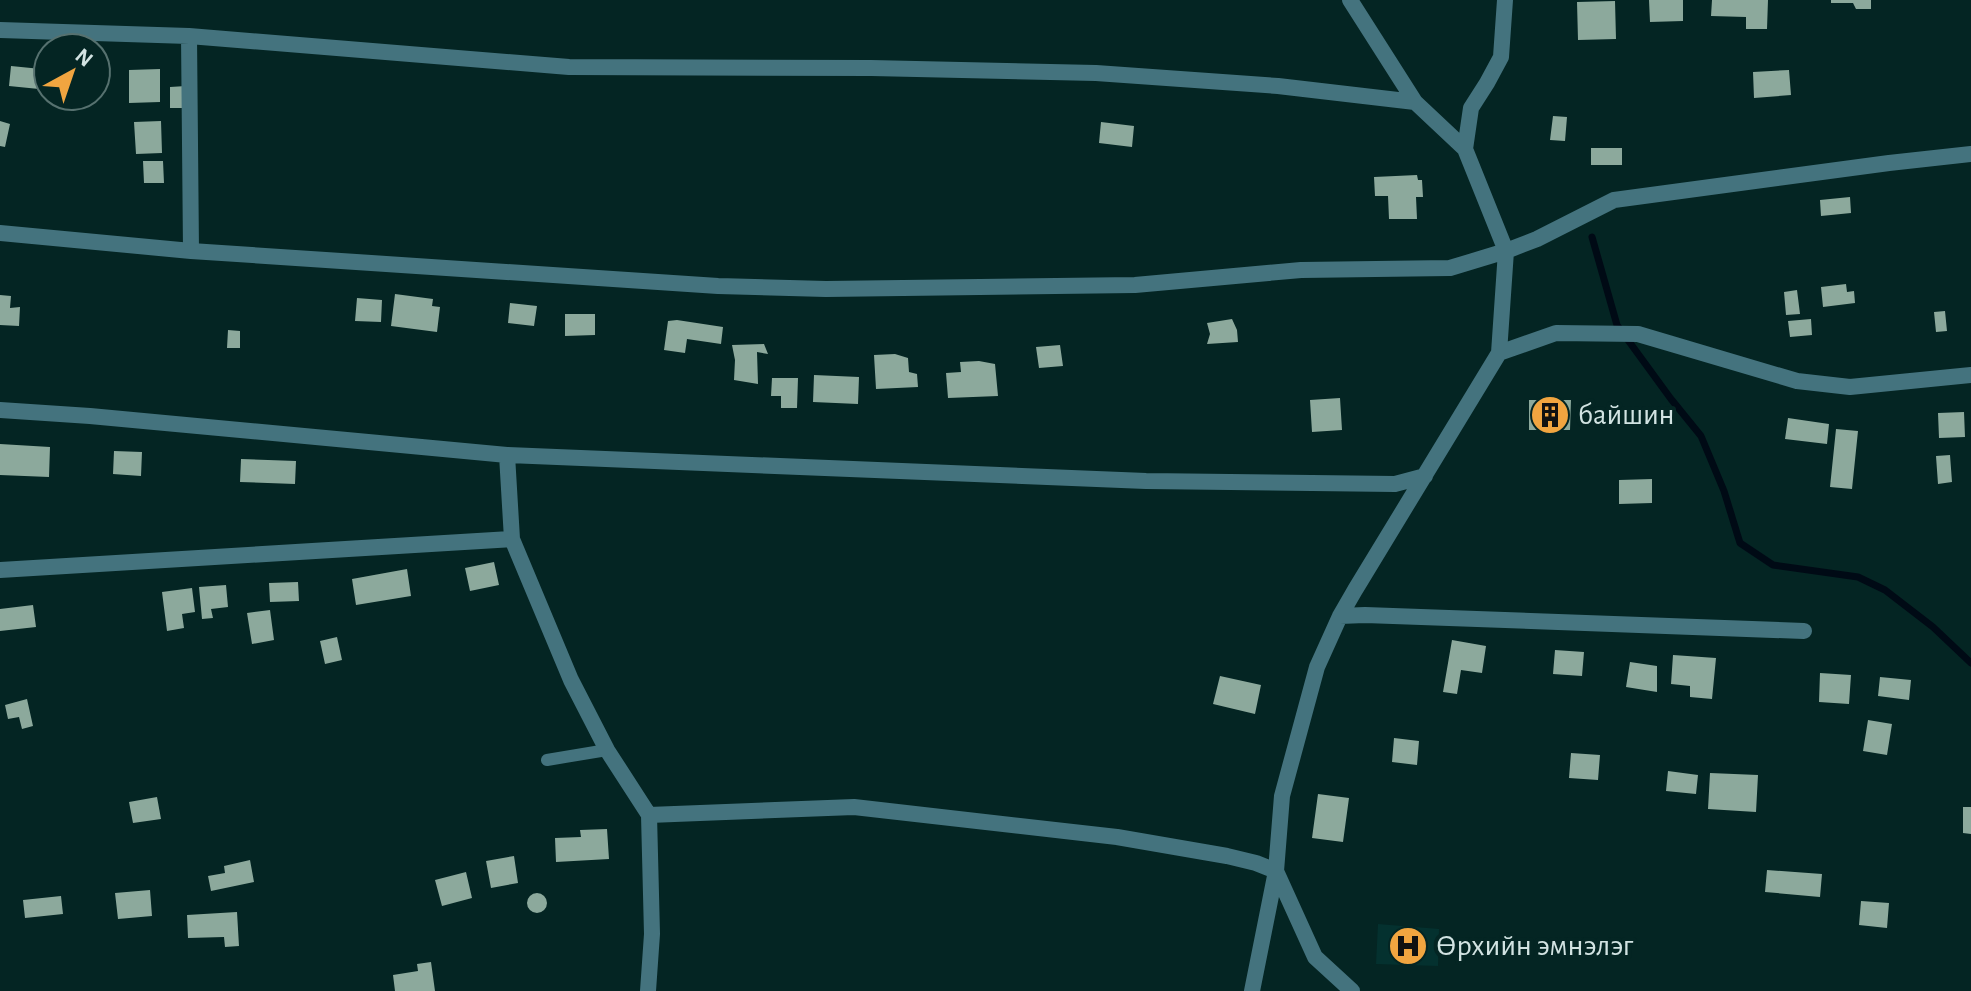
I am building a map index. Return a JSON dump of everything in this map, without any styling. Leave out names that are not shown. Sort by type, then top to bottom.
[{"type":"street","points":[[1252,991],[1276,871],[1282,796],[1317,667],[1340,616],[1499,353],[1506,251],[1465,149],[1415,102],[1350,0]]},
{"type":"street","points":[[1465,149],[1471,108],[1501,57],[1505,0]]},
{"type":"street","points":[[0,30],[189,36],[569,67],[871,68],[1096,73],[1278,86],[1415,102]]},
{"type":"street","points":[[189,36],[191,251]]},
{"type":"street","points":[[0,233],[191,251],[718,286],[826,289],[1135,285],[1301,270],[1450,268],[1537,239],[1614,200],[1971,154]]},
{"type":"street","points":[[1499,353],[1556,333],[1638,334],[1797,381],[1850,387],[1971,375]]},
{"type":"street","points":[[0,410],[507,455],[1146,481],[1395,484],[1425,476]]},
{"type":"street","points":[[507,455],[512,539],[571,680],[607,750],[649,815],[652,934],[648,991]]},
{"type":"street","points":[[0,570],[512,539]]},
{"type":"street","points":[[1340,616],[1804,631]]},
{"type":"street","points":[[649,815],[854,807],[1117,837],[1256,863],[1276,871],[1315,957],[1352,991]]},
{"type":"lane","points":[[547,760],[607,750]]},
{"type":"shaded area","name":"Өрхийн эмнэлэг","points":[[1378,924],[1439,929],[1438,966],[1376,964]]},
{"type":"building","points":[[1649,0],[1683,0],[1683,21],[1650,22]]},
{"type":"building","points":[[1712,0],[1768,0],[1767,29],[1746,29],[1746,17],[1711,16]]},
{"type":"building","points":[[1831,0],[1871,0],[1871,9],[1856,9],[1853,3],[1831,3]]},
{"type":"building","points":[[1615,1],[1616,39],[1578,40],[1577,2]]},
{"type":"building","points":[[11,66],[32,68],[32,88],[9,86]]},
{"type":"building","points":[[160,69],[160,102],[129,103],[129,70]]},
{"type":"building","points":[[1789,70],[1791,95],[1754,98],[1753,72]]},
{"type":"building","points":[[186,86],[187,108],[170,108],[170,87]]},
{"type":"building","points":[[1553,116],[1567,117],[1565,141],[1550,140]]},
{"type":"building","points":[[0,121],[10,124],[5,147],[0,146]]},
{"type":"building","points":[[161,121],[162,153],[136,154],[134,122]]},
{"type":"building","points":[[1101,122],[1134,126],[1132,147],[1099,143]]},
{"type":"building","points":[[1591,148],[1622,148],[1622,165],[1591,165]]},
{"type":"building","points":[[143,161],[163,161],[164,183],[144,183]]},
{"type":"building","points":[[1417,175],[1418,180],[1422,180],[1423,197],[1416,197],[1417,219],[1389,219],[1388,196],[1375,196],[1374,177]]},
{"type":"building","points":[[1850,197],[1851,213],[1821,216],[1820,200]]},
{"type":"building","points":[[1846,284],[1847,292],[1854,291],[1855,303],[1823,307],[1821,287]]},
{"type":"building","points":[[1797,290],[1800,314],[1786,315],[1784,292]]},
{"type":"building","points":[[395,294],[433,299],[432,306],[440,307],[437,332],[391,326]]},
{"type":"building","points":[[0,295],[11,296],[10,308],[20,307],[19,326],[0,325]]},
{"type":"building","points":[[357,298],[382,300],[381,322],[355,321]]},
{"type":"building","points":[[510,303],[537,306],[534,326],[508,323]]},
{"type":"building","points":[[1945,311],[1947,331],[1936,332],[1934,312]]},
{"type":"building","points":[[565,314],[595,314],[595,335],[565,336]]},
{"type":"building","points":[[1232,319],[1238,342],[1207,344],[1210,334],[1207,323]]},
{"type":"building","points":[[1811,319],[1812,335],[1790,337],[1788,321]]},
{"type":"building","points":[[668,321],[723,327],[721,344],[687,339],[685,353],[664,350]]},
{"type":"building","points":[[228,330],[240,331],[240,348],[227,348]]},
{"type":"building","points":[[764,344],[768,354],[757,352],[758,384],[734,380],[732,345]]},
{"type":"building","points":[[1060,345],[1063,366],[1039,368],[1036,347]]},
{"type":"building","points":[[895,354],[908,358],[909,372],[917,374],[918,387],[876,389],[874,355]]},
{"type":"building","points":[[960,362],[995,364],[998,396],[948,398],[946,373],[961,372]]},
{"type":"building","points":[[814,375],[859,377],[858,404],[813,402]]},
{"type":"building","points":[[772,378],[798,378],[797,408],[781,408],[781,396],[771,396]]},
{"type":"building","points":[[1340,398],[1342,430],[1312,432],[1310,400]]},
{"type":"building","name":"байшин","points":[[1529,400],[1571,400],[1570,430],[1529,430]]},
{"type":"building","points":[[1964,412],[1965,437],[1939,438],[1938,413]]},
{"type":"building","points":[[1788,418],[1829,424],[1827,444],[1785,439]]},
{"type":"building","points":[[1836,429],[1858,431],[1852,489],[1830,487]]},
{"type":"building","points":[[0,444],[50,447],[49,477],[0,475]]},
{"type":"building","points":[[114,451],[142,452],[141,476],[113,474]]},
{"type":"building","points":[[1950,455],[1952,482],[1938,484],[1936,456]]},
{"type":"building","points":[[241,459],[296,461],[295,484],[240,482]]},
{"type":"building","name":"байшин","points":[[1652,479],[1652,503],[1619,504],[1619,480]]},
{"type":"building","points":[[494,562],[499,585],[470,591],[465,568]]},
{"type":"building","points":[[407,569],[411,596],[356,605],[352,579]]},
{"type":"building","points":[[298,582],[299,601],[270,602],[269,583]]},
{"type":"building","points":[[226,585],[228,607],[211,609],[213,618],[202,619],[199,587]]},
{"type":"building","points":[[192,588],[195,612],[182,614],[184,628],[167,631],[162,592]]},
{"type":"building","points":[[33,605],[36,627],[0,631],[0,609]]},
{"type":"building","points":[[270,610],[274,640],[252,644],[247,613]]},
{"type":"building","points":[[337,637],[342,660],[325,664],[320,641]]},
{"type":"building","points":[[1452,640],[1486,646],[1482,673],[1461,670],[1457,694],[1443,692]]},
{"type":"building","points":[[1555,650],[1584,652],[1582,676],[1553,674]]},
{"type":"building","points":[[1673,655],[1716,658],[1712,699],[1690,697],[1690,686],[1671,684]]},
{"type":"building","points":[[1630,662],[1657,666],[1657,692],[1626,687]]},
{"type":"building","points":[[1820,673],[1851,675],[1849,704],[1819,702]]},
{"type":"building","points":[[1220,676],[1261,685],[1255,714],[1213,704]]},
{"type":"building","points":[[1880,677],[1911,680],[1909,700],[1878,696]]},
{"type":"building","points":[[27,699],[33,726],[22,729],[19,717],[8,719],[5,705]]},
{"type":"building","points":[[1868,720],[1892,724],[1887,755],[1863,751]]},
{"type":"building","points":[[1394,738],[1419,741],[1417,765],[1392,762]]},
{"type":"building","points":[[1571,753],[1600,755],[1598,780],[1569,778]]},
{"type":"building","points":[[1668,771],[1698,775],[1696,794],[1666,791]]},
{"type":"building","points":[[1710,773],[1758,775],[1756,812],[1708,809]]},
{"type":"building","points":[[1318,794],[1349,798],[1343,842],[1312,838]]},
{"type":"building","points":[[157,797],[161,819],[133,823],[129,802]]},
{"type":"building","points":[[1963,807],[1971,807],[1971,834],[1963,833]]},
{"type":"building","points":[[607,829],[609,859],[556,862],[555,838],[581,837],[580,830]]},
{"type":"building","points":[[514,856],[518,883],[491,888],[486,861]]},
{"type":"building","points":[[250,860],[254,882],[211,891],[208,876],[225,873],[224,866]]},
{"type":"building","points":[[1767,870],[1822,874],[1820,897],[1765,892]]},
{"type":"building","points":[[466,872],[472,898],[442,906],[435,880]]},
{"type":"building","points":[[150,890],[152,916],[118,919],[115,893]]},
{"type":"building","points":[[537,893],[544,896],[547,903],[544,910],[537,913],[530,910],[527,903],[530,896]]},
{"type":"building","points":[[61,896],[63,914],[25,918],[23,900]]},
{"type":"building","points":[[1861,901],[1889,903],[1887,928],[1859,925]]},
{"type":"building","points":[[237,912],[239,946],[225,947],[224,937],[188,938],[187,915]]},
{"type":"building","points":[[431,962],[435,991],[395,991],[393,975],[418,971],[417,964]]},
{"type":"waterway","points":[[1592,237],[1617,325],[1701,436],[1724,491],[1740,543],[1773,565],[1858,577],[1885,590],[1933,627],[1971,663]]},
{"type":"place","name":"байшин","points":[[1550,415]]},
{"type":"place","name":"Өрхийн эмнэлэг","points":[[1408,946]]}]
